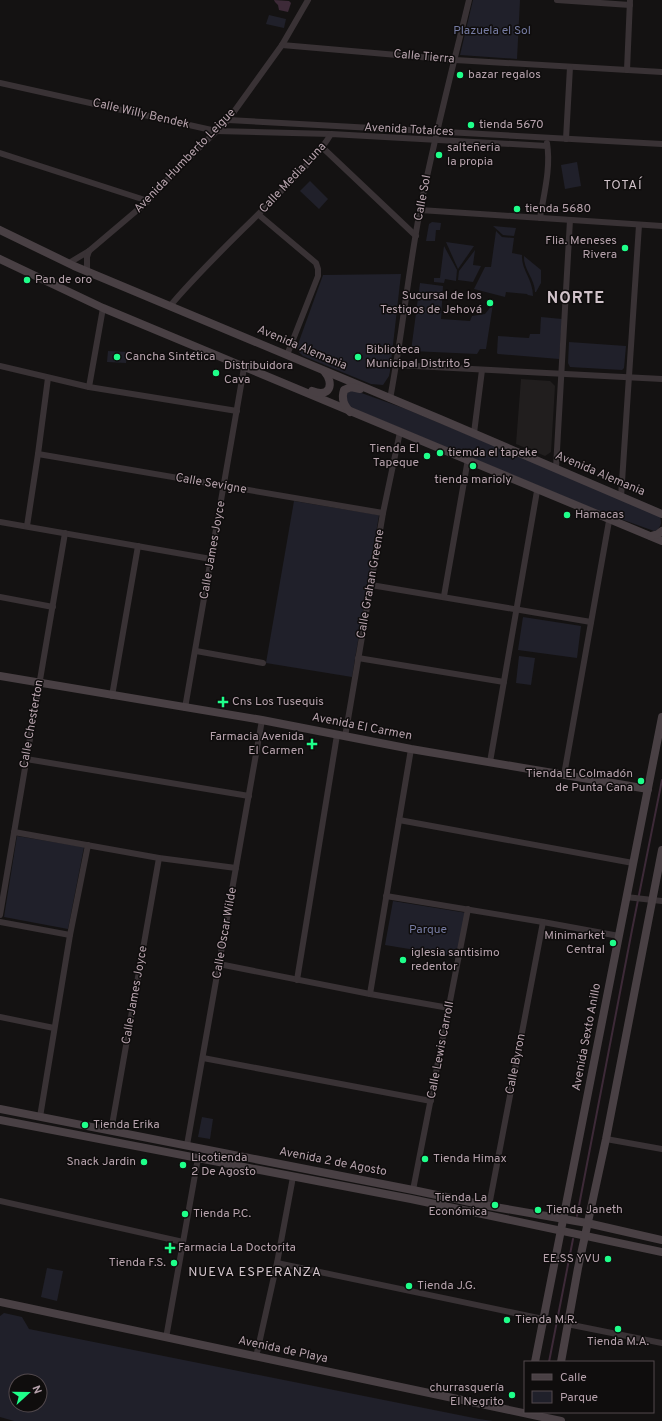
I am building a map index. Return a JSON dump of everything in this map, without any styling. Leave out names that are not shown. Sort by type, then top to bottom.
[{"type":"main road","name":"Avenida Alemania","points":[[0,230],[87,272],[474,433],[662,514]]},
{"type":"main road","points":[[0,259],[103,308],[609,520],[651,536],[662,542]]},
{"type":"main road","points":[[275,380],[294,384],[321,394],[326,392],[330,386],[330,379],[324,371]]},
{"type":"main road","points":[[350,412],[343,400],[342,395],[344,390],[354,388],[378,394]]},
{"type":"main road","points":[[651,536],[662,531]]},
{"type":"main road","name":"Avenida El Carmen","points":[[0,676],[262,720],[411,749],[648,789]]},
{"type":"main road","name":"Avenida Sexto Anillo","points":[[535,1361],[619,936],[630,897],[633,863],[662,717]]},
{"type":"main road","points":[[561,1361],[584,1235],[606,1139],[649,899],[662,850]]},
{"type":"main road","name":"Avenida 2 de Agosto","points":[[0,1109],[503,1209],[587,1223],[660,1240]]},
{"type":"main road","name":"Avenida 2 de Agosto","points":[[0,1120],[501,1218],[659,1251]]},
{"type":"main road","points":[[147,1148],[148,1139]]},
{"type":"main road","points":[[501,1218],[503,1209]]},
{"type":"main road","points":[[659,1251],[660,1240]]},
{"type":"main road","name":"Avenida de Playa","points":[[0,1302],[524,1415],[550,1417],[561,1421]]},
{"type":"street","name":"Avenida Humberto Leigue","points":[[69,263],[89,251],[148,201],[178,168],[228,120],[282,46],[308,0]]},
{"type":"street","name":"Calle Sol","points":[[390,399],[420,210],[469,0]]},
{"type":"street","points":[[557,0],[630,2],[627,70]]},
{"type":"street","name":"Calle Tierra","points":[[282,46],[455,60],[662,72]]},
{"type":"street","points":[[566,138],[570,67]]},
{"type":"street","name":"Calle Willy Bendek","points":[[0,83],[216,131],[331,134]]},
{"type":"street","name":"Avenida Totaíces","points":[[228,120],[662,144]]},
{"type":"street","name":"Calle Media Luna","points":[[170,306],[192,280],[259,215],[323,148],[331,134],[547,146]]},
{"type":"street","points":[[540,218],[548,175],[549,155],[546,137]]},
{"type":"street","points":[[323,148],[416,236]]},
{"type":"street","points":[[0,153],[148,201]]},
{"type":"street","points":[[420,210],[662,226]]},
{"type":"street","points":[[259,215],[316,263],[318,270],[318,276],[296,328],[287,355]]},
{"type":"street","points":[[556,468],[570,220]]},
{"type":"street","points":[[621,497],[638,225]]},
{"type":"street","points":[[87,272],[87,257],[89,251]]},
{"type":"street","points":[[89,387],[103,308]]},
{"type":"street","points":[[396,365],[662,378]]},
{"type":"street","points":[[0,366],[89,387],[237,411]]},
{"type":"street","name":"Calle James Joyce","points":[[185,708],[244,368]]},
{"type":"street","points":[[474,433],[482,370]]},
{"type":"street","points":[[27,526],[48,378]]},
{"type":"street","name":"Calle Grahan Greene","points":[[297,980],[341,736],[358,658],[383,513],[400,432]]},
{"type":"street","name":"Calle Sevigne","points":[[38,454],[383,513]]},
{"type":"street","points":[[444,596],[468,460]]},
{"type":"street","points":[[490,762],[538,490]]},
{"type":"street","points":[[564,775],[609,520]]},
{"type":"street","points":[[0,522],[212,559]]},
{"type":"street","name":"Calle Chesterton","points":[[0,915],[65,533]]},
{"type":"street","points":[[112,696],[138,546]]},
{"type":"street","points":[[371,585],[444,596],[591,622]]},
{"type":"street","points":[[0,597],[53,607]]},
{"type":"street","points":[[196,651],[263,662]]},
{"type":"street","points":[[358,658],[504,682]]},
{"type":"street","name":"Calle Oscar Wilde","points":[[187,1145],[262,720]]},
{"type":"street","points":[[370,994],[411,749]]},
{"type":"street","points":[[26,759],[249,796]]},
{"type":"street","points":[[398,820],[633,863]]},
{"type":"street","points":[[14,832],[159,858],[236,868]]},
{"type":"street","points":[[40,1117],[70,935],[88,845]]},
{"type":"street","name":"Calle James Joyce","points":[[111,1131],[159,858]]},
{"type":"street","points":[[386,896],[619,936]]},
{"type":"street","points":[[630,897],[662,902]]},
{"type":"street","name":"Calle Lewis Carroll","points":[[413,1190],[468,909]]},
{"type":"street","points":[[0,922],[70,935]]},
{"type":"street","name":"Calle Byron","points":[[489,1206],[543,922]]},
{"type":"street","points":[[219,964],[449,1008]]},
{"type":"street","points":[[0,1017],[54,1028]]},
{"type":"street","points":[[203,1058],[431,1101]]},
{"type":"street","points":[[606,1139],[662,1149]]},
{"type":"street","points":[[166,1338],[198,1158]]},
{"type":"street","points":[[256,1357],[277,1263],[293,1177]]},
{"type":"street","points":[[0,1201],[183,1242]]},
{"type":"street","points":[[277,1263],[543,1319]]},
{"type":"street","points":[[567,1324],[662,1343]]},
{"type":"shaded area","points":[[274,0],[289,1],[291,3],[288,12],[279,10],[278,5]]},
{"type":"shaded area","points":[[521,379],[550,381],[555,386],[551,452],[545,456],[516,444]]},
{"type":"green space","name":"Plazuela el Sol","points":[[473,0],[520,0],[517,59],[460,55]]},
{"type":"green space","points":[[269,15],[286,19],[284,28],[266,24]]},
{"type":"green space","points":[[577,162],[581,186],[565,189],[561,165]]},
{"type":"green space","points":[[310,181],[328,199],[319,209],[300,191]]},
{"type":"green space","points":[[432,222],[441,223],[440,230],[436,230],[435,241],[426,241],[429,224]]},
{"type":"green space","points":[[493,226],[516,228],[514,236],[503,235]]},
{"type":"green space","points":[[496,231],[502,237],[514,238],[512,253],[522,255],[523,265],[531,285],[533,296],[506,292],[505,297],[474,289],[485,267],[491,267]]},
{"type":"green space","points":[[446,242],[474,246],[458,269]]},
{"type":"green space","points":[[444,246],[457,270],[456,281],[445,279],[444,283],[434,282],[434,278],[440,278]]},
{"type":"green space","points":[[475,250],[473,265],[481,266],[473,282],[458,280],[459,271]]},
{"type":"green space","points":[[524,256],[541,270],[541,283],[536,292],[525,265]]},
{"type":"green space","points":[[401,274],[390,371],[389,376],[383,385],[371,384],[303,356],[298,351],[297,347],[323,275]]},
{"type":"green space","points":[[420,283],[443,286],[441,319],[470,321],[472,316],[485,314],[493,304],[486,349],[480,349],[477,354],[411,351]]},
{"type":"green space","points":[[541,317],[562,319],[559,359],[497,353],[498,336],[529,338],[530,334],[540,334]]},
{"type":"green space","points":[[569,342],[626,346],[624,368],[622,370],[570,367],[568,363]]},
{"type":"green space","name":"Cancha Sintética","points":[[108,351],[127,352],[126,363],[107,362]]},
{"type":"green space","points":[[353,390],[406,409],[659,515],[661,525],[654,531],[604,513],[350,407],[346,398],[347,393]]},
{"type":"green space","points":[[294,501],[379,515],[352,677],[266,663]]},
{"type":"green space","points":[[523,617],[581,626],[577,658],[518,650]]},
{"type":"green space","points":[[519,656],[535,658],[531,685],[516,683]]},
{"type":"green space","points":[[17,836],[84,847],[68,929],[4,917]]},
{"type":"green space","name":"Parque","points":[[393,901],[467,913],[458,957],[385,945]]},
{"type":"green space","points":[[202,1117],[213,1119],[210,1139],[198,1137]]},
{"type":"green space","points":[[47,1268],[63,1271],[57,1301],[41,1297]]},
{"type":"green space","points":[[4,1313],[22,1317],[29,1329],[493,1421],[14,1421],[0,1417],[0,1316]]},
{"type":"waterway","points":[[577,1216],[662,780]]},
{"type":"waterway","points":[[549,1361],[573,1239]]},
{"type":"place","name":"bazar regalos","points":[[460,75]]},
{"type":"place","name":"tienda 5670","points":[[471,125]]},
{"type":"place","name":"salteñeria la propia","points":[[439,155]]},
{"type":"place","name":"tienda 5680","points":[[517,209]]},
{"type":"place","name":"Flia. Meneses Rivera","points":[[625,248]]},
{"type":"place","name":"Pan de oro","points":[[27,280]]},
{"type":"place","name":"Sucursal de los Testigos de Jehová","points":[[490,303]]},
{"type":"place","name":"Cancha Sintética","points":[[117,357]]},
{"type":"place","name":"Biblioteca Municipal Distrito 5","points":[[358,357]]},
{"type":"place","name":"Distribuidora Cava","points":[[216,373]]},
{"type":"place","name":"tiemda el tapeke","points":[[440,453]]},
{"type":"place","name":"Tienda El Tapeque","points":[[427,456]]},
{"type":"place","name":"tienda marioly","points":[[473,466]]},
{"type":"place","name":"Hamacas","points":[[567,515]]},
{"type":"place","name":"Cns Los Tusequis","points":[[223,702]]},
{"type":"place","name":"Farmacia Avenida El Carmen","points":[[312,744]]},
{"type":"place","name":"Tienda El Colmadón de Punta Cana","points":[[641,781]]},
{"type":"place","name":"Minimarket Central","points":[[613,943]]},
{"type":"place","name":"iglesia santisimo redentor","points":[[403,960]]},
{"type":"place","name":"Tienda Erika","points":[[85,1125]]},
{"type":"place","name":"Tienda Himax","points":[[425,1159]]},
{"type":"place","name":"Snack Jardin","points":[[144,1162]]},
{"type":"place","name":"Licotienda 2 De Agosto","points":[[183,1165]]},
{"type":"place","name":"Tienda La Económica","points":[[495,1205]]},
{"type":"place","name":"Tienda Janeth","points":[[538,1210]]},
{"type":"place","name":"Tienda P.C.","points":[[185,1214]]},
{"type":"place","name":"Farmacia La Doctorita","points":[[170,1248]]},
{"type":"place","name":"EE.SS YVU","points":[[608,1259]]},
{"type":"place","name":"Tienda F.S.","points":[[174,1263]]},
{"type":"place","name":"Tienda J.G.","points":[[409,1286]]},
{"type":"place","name":"Tienda M.R.","points":[[507,1320]]},
{"type":"place","name":"Tienda M.A.","points":[[618,1329]]},
{"type":"place","name":"churrasquería El Negrito","points":[[512,1395]]},
{"type":"district","name":"TOTAÍ","points":[[623,186]]},
{"type":"district","name":"NORTE","points":[[576,299]]},
{"type":"district","name":"NUEVA ESPERANZA","points":[[255,1273]]}]
